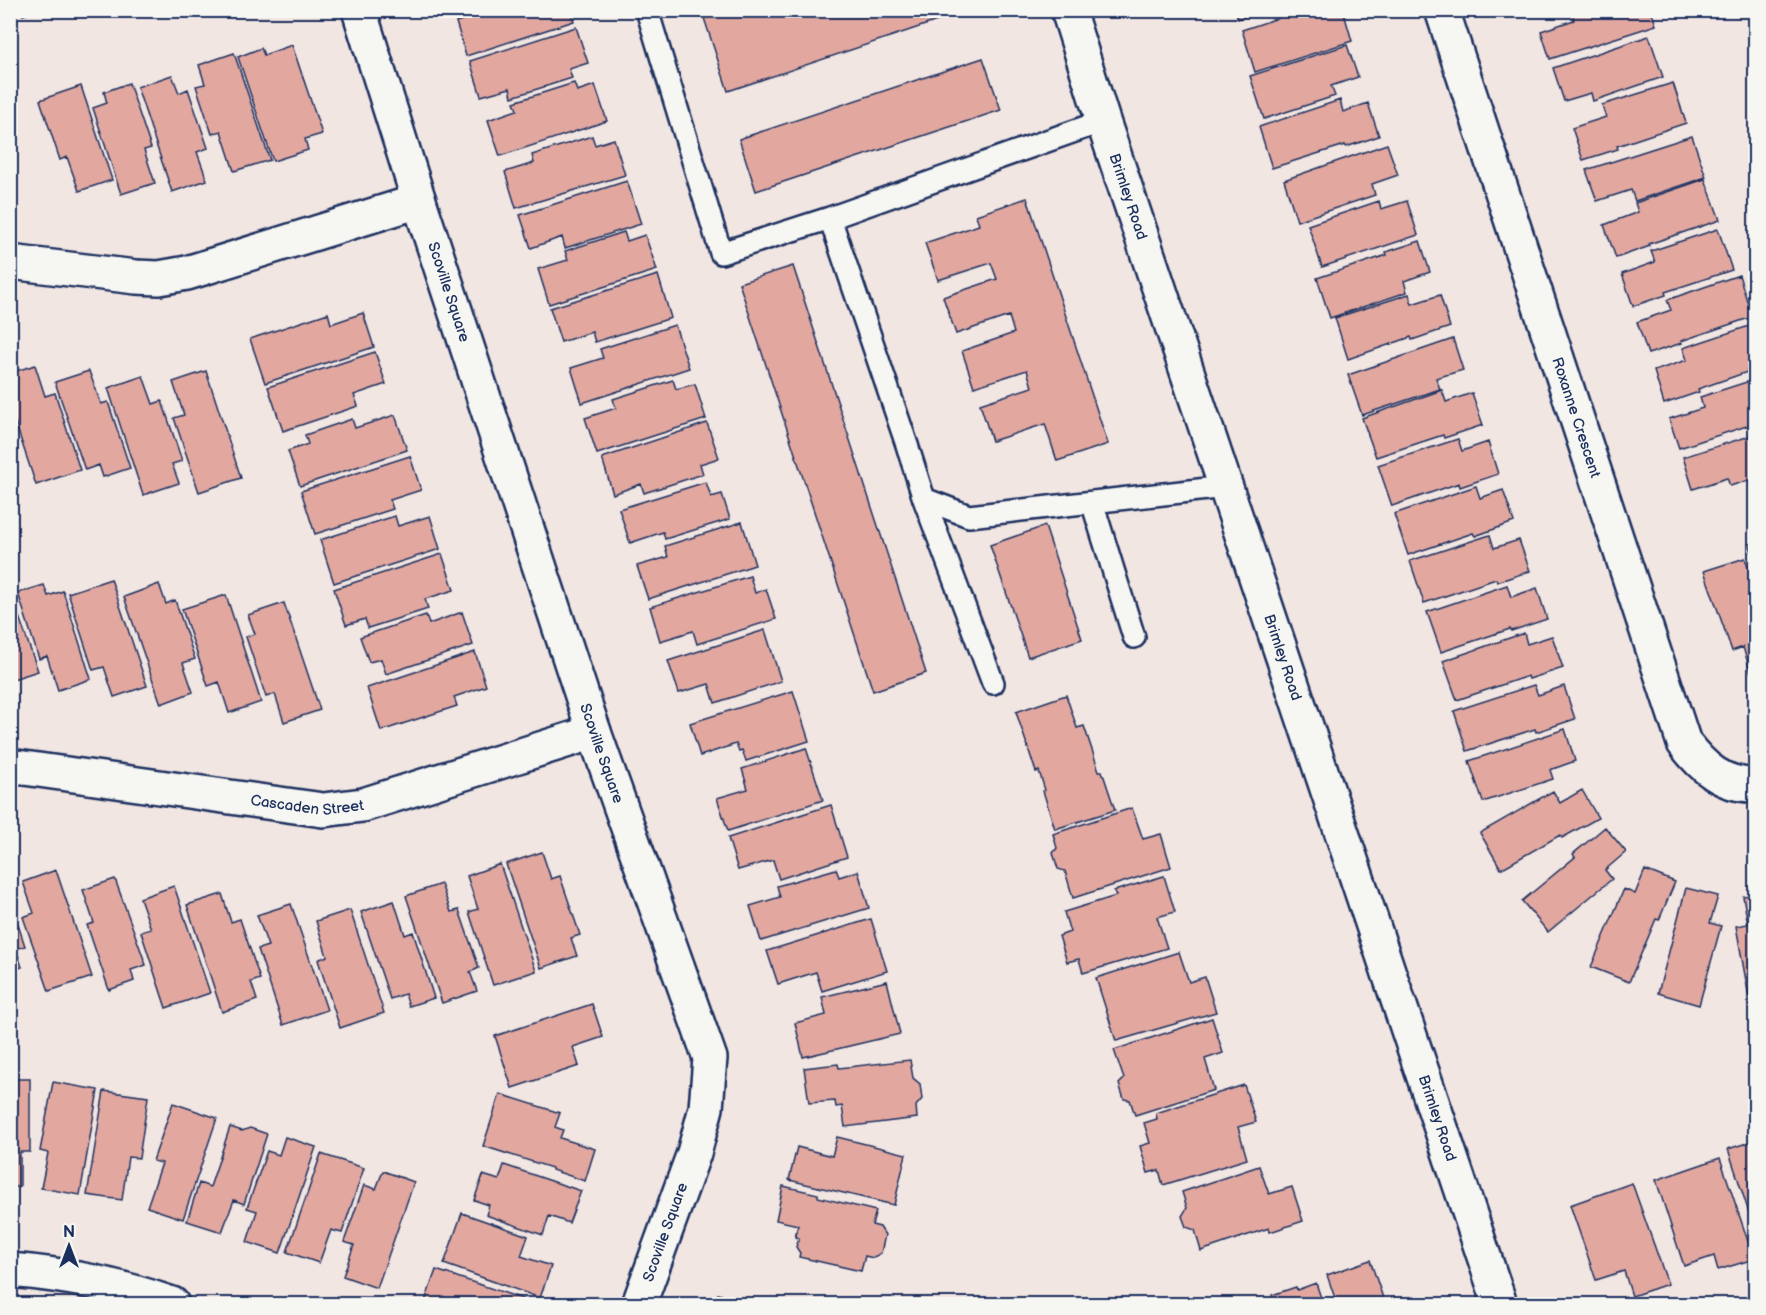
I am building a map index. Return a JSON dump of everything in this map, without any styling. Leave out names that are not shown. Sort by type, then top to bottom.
[{"type":"street","name":"Scoville Square","points":[[359,10],[419,201],[594,732],[710,1058],[706,1108],[694,1152],[639,1305]]},
{"type":"street","name":"Brimley Road","points":[[1068,10],[1102,121],[1500,1305]]},
{"type":"street","name":"Roxanne Crescent","points":[[1442,10],[1684,743],[1700,764],[1727,781],[1755,784]]},
{"type":"street","points":[[10,262],[159,278],[187,273],[419,201]]},
{"type":"street","name":"Cascaden Street","points":[[10,765],[323,810],[363,805],[594,732]]},
{"type":"street","points":[[10,1270],[59,1274],[110,1284],[172,1305]]},
{"type":"lane","points":[[647,10],[721,253],[830,218],[1102,121]]},
{"type":"lane","points":[[830,218],[908,445],[924,499],[993,683]]},
{"type":"lane","points":[[924,499],[969,516],[1225,487]]},
{"type":"lane","points":[[1092,502],[1134,637]]},
{"type":"building","points":[[22,10],[38,10],[23,15]]},
{"type":"building","points":[[487,10],[570,10],[574,21],[466,56],[456,22],[487,12]]},
{"type":"building","points":[[714,10],[970,10],[728,91],[703,15]]},
{"type":"building","points":[[1235,10],[1264,10],[1238,19]]},
{"type":"building","points":[[1302,10],[1313,10],[1315,15],[1329,10],[1343,10],[1352,41],[1255,72],[1242,30]]},
{"type":"building","points":[[1571,10],[1651,10],[1656,25],[1550,59],[1541,31],[1574,20]]},
{"type":"building","points":[[576,27],[588,63],[569,69],[572,78],[512,97],[510,88],[481,96],[470,61]]},
{"type":"building","points":[[1649,36],[1663,77],[1593,101],[1591,93],[1564,101],[1553,68]]},
{"type":"building","points":[[292,45],[322,134],[305,139],[308,150],[273,161],[238,57],[261,48],[264,55]]},
{"type":"building","points":[[1347,45],[1358,77],[1331,86],[1335,96],[1264,119],[1250,76]]},
{"type":"building","points":[[234,53],[270,160],[234,171],[221,131],[212,134],[196,86],[205,84],[199,65]]},
{"type":"building","points":[[983,58],[1001,110],[756,191],[739,139]]},
{"type":"building","points":[[172,75],[179,93],[188,89],[208,148],[197,152],[207,180],[172,192],[137,87]]},
{"type":"building","points":[[129,83],[151,148],[144,150],[155,183],[121,194],[93,108],[107,103],[104,92]]},
{"type":"building","points":[[574,83],[577,91],[595,85],[607,121],[500,156],[488,120],[517,110],[514,102]]},
{"type":"building","points":[[1673,83],[1686,123],[1583,160],[1572,128],[1606,117],[1602,105]]},
{"type":"building","points":[[81,86],[112,180],[79,191],[67,157],[60,160],[40,100]]},
{"type":"building","points":[[1340,100],[1343,112],[1368,103],[1379,136],[1272,168],[1259,127]]},
{"type":"building","points":[[592,136],[595,145],[614,139],[625,175],[516,208],[505,172],[534,163],[532,155]]},
{"type":"building","points":[[1692,136],[1706,177],[1635,201],[1631,190],[1597,201],[1586,170]]},
{"type":"building","points":[[1387,144],[1398,175],[1372,184],[1375,195],[1297,221],[1284,180]]},
{"type":"building","points":[[1705,179],[1720,220],[1649,244],[1650,246],[1616,258],[1604,225],[1638,212],[1635,203]]},
{"type":"building","points":[[627,181],[641,224],[565,248],[562,237],[531,248],[520,215]]},
{"type":"building","points":[[1027,198],[1108,444],[1057,461],[1045,424],[992,441],[980,404],[1032,387],[1027,370],[974,387],[962,351],[1014,333],[1009,316],[956,334],[943,297],[997,279],[991,263],[938,280],[925,243],[979,225],[976,215]]},
{"type":"building","points":[[1379,201],[1381,209],[1407,201],[1418,235],[1322,267],[1308,225]]},
{"type":"building","points":[[1718,229],[1732,270],[1665,292],[1666,295],[1633,306],[1622,274],[1655,262],[1651,251]]},
{"type":"building","points":[[624,232],[627,241],[645,235],[657,270],[549,304],[538,269],[568,260],[565,251]]},
{"type":"building","points":[[1420,241],[1430,272],[1404,281],[1407,292],[1330,318],[1317,278],[1387,255],[1386,252]]},
{"type":"building","points":[[793,266],[926,673],[873,691],[739,283]]},
{"type":"building","points":[[658,275],[671,318],[595,342],[592,332],[561,342],[550,308]]},
{"type":"building","points":[[1739,275],[1752,317],[1648,354],[1637,322],[1671,310],[1667,300]]},
{"type":"building","points":[[1409,294],[1412,304],[1440,295],[1450,327],[1412,340],[1411,337],[1348,359],[1335,318]]},
{"type":"building","points":[[328,313],[331,324],[363,313],[374,347],[265,383],[250,339]]},
{"type":"building","points":[[1755,324],[1756,369],[1698,389],[1699,392],[1664,404],[1654,371],[1687,360],[1683,348]]},
{"type":"building","points":[[675,325],[689,368],[582,403],[571,368],[603,358],[600,349]]},
{"type":"building","points":[[1453,339],[1463,370],[1436,378],[1440,389],[1362,415],[1348,375]]},
{"type":"building","points":[[375,352],[386,384],[354,395],[358,406],[283,431],[268,387]]},
{"type":"building","points":[[35,365],[45,396],[55,393],[80,470],[36,485],[10,407],[10,373]]},
{"type":"building","points":[[89,371],[101,404],[108,402],[130,468],[103,477],[99,465],[85,470],[55,382]]},
{"type":"building","points":[[206,371],[241,478],[199,492],[174,418],[184,415],[173,382]]},
{"type":"building","points":[[143,376],[153,404],[162,401],[182,461],[172,464],[179,483],[143,495],[108,388]]},
{"type":"building","points":[[1756,379],[1756,423],[1679,448],[1669,419],[1703,408],[1700,397]]},
{"type":"building","points":[[673,380],[676,389],[695,384],[706,419],[597,454],[585,418],[616,408],[613,399]]},
{"type":"building","points":[[1442,390],[1446,402],[1472,393],[1483,425],[1444,438],[1443,435],[1376,457],[1362,418]]},
{"type":"building","points":[[395,415],[407,450],[300,486],[288,451],[308,444],[305,435],[352,419],[355,428]]},
{"type":"building","points":[[707,423],[719,458],[700,464],[703,474],[644,493],[641,484],[613,494],[602,458]]},
{"type":"building","points":[[1756,434],[1756,478],[1730,486],[1727,478],[1693,489],[1683,457]]},
{"type":"building","points":[[1458,439],[1462,451],[1488,442],[1498,474],[1460,487],[1459,483],[1392,506],[1378,465]]},
{"type":"building","points":[[410,456],[421,490],[390,500],[393,509],[315,534],[301,491]]},
{"type":"building","points":[[706,482],[711,497],[722,494],[730,519],[665,539],[663,532],[630,543],[619,509]]},
{"type":"building","points":[[1476,486],[1480,498],[1503,490],[1514,522],[1408,555],[1394,514]]},
{"type":"building","points":[[395,516],[398,526],[430,516],[440,549],[334,583],[320,540]]},
{"type":"building","points":[[742,522],[755,565],[648,599],[637,566],[668,557],[665,546]]},
{"type":"building","points":[[1045,526],[1082,639],[1028,657],[990,545]]},
{"type":"building","points":[[1490,535],[1494,548],[1519,540],[1530,571],[1497,582],[1496,579],[1424,603],[1410,561]]},
{"type":"building","points":[[1756,542],[1756,562],[1749,544]]},
{"type":"building","points":[[442,554],[454,590],[425,599],[428,609],[368,628],[365,619],[346,625],[334,589]]},
{"type":"building","points":[[1745,558],[1756,591],[1756,672],[1751,673],[1743,647],[1732,651],[1704,571]]},
{"type":"building","points":[[750,576],[755,593],[766,589],[776,619],[697,644],[693,631],[660,641],[650,607]]},
{"type":"building","points":[[111,579],[147,686],[114,697],[104,667],[93,670],[68,593]]},
{"type":"building","points":[[159,584],[166,604],[175,600],[195,659],[183,663],[193,692],[161,704],[124,597]]},
{"type":"building","points":[[44,585],[48,596],[63,591],[91,679],[58,690],[47,656],[39,659],[18,593]]},
{"type":"building","points":[[1507,585],[1511,597],[1537,588],[1547,619],[1441,652],[1427,612]]},
{"type":"building","points":[[10,591],[38,671],[10,680]]},
{"type":"building","points":[[226,595],[261,702],[229,713],[219,682],[208,686],[182,609]]},
{"type":"building","points":[[284,603],[320,710],[284,722],[275,694],[266,697],[246,637],[255,634],[248,615]]},
{"type":"building","points":[[462,612],[473,645],[386,674],[381,659],[369,662],[360,637],[426,615],[429,624]]},
{"type":"building","points":[[765,630],[781,681],[715,703],[709,684],[679,693],[668,661]]},
{"type":"building","points":[[1524,633],[1527,644],[1552,636],[1563,668],[1529,679],[1528,676],[1457,700],[1443,661]]},
{"type":"building","points":[[475,652],[486,686],[454,697],[457,706],[381,731],[367,688]]},
{"type":"building","points":[[1534,685],[1538,695],[1564,686],[1575,719],[1467,751],[1454,711]]},
{"type":"building","points":[[793,691],[809,741],[746,761],[742,750],[739,751],[736,744],[700,756],[690,723]]},
{"type":"building","points":[[1066,695],[1077,728],[1084,726],[1115,810],[1055,829],[1039,771],[1036,772],[1016,712]]},
{"type":"building","points":[[1565,729],[1575,761],[1550,770],[1553,779],[1483,802],[1469,761]]},
{"type":"building","points":[[806,748],[823,800],[728,831],[717,798],[748,789],[742,769]]},
{"type":"building","points":[[1582,790],[1598,818],[1562,838],[1560,835],[1501,869],[1480,833],[1553,791],[1560,803]]},
{"type":"building","points":[[831,805],[847,857],[779,879],[773,860],[738,870],[728,838]]},
{"type":"building","points":[[1132,808],[1143,839],[1161,834],[1171,867],[1073,898],[1065,871],[1058,869],[1053,853],[1057,848],[1053,834]]},
{"type":"building","points":[[1605,827],[1626,852],[1605,870],[1612,879],[1548,932],[1522,901],[1575,857],[1573,854]]},
{"type":"building","points":[[542,852],[551,879],[560,876],[580,935],[571,938],[577,956],[541,968],[506,864]]},
{"type":"building","points":[[500,864],[536,971],[493,985],[469,912],[478,909],[467,876]]},
{"type":"building","points":[[836,869],[839,877],[858,871],[869,908],[761,941],[750,906],[780,897],[777,886]]},
{"type":"building","points":[[56,870],[92,977],[49,991],[23,917],[34,913],[23,882]]},
{"type":"building","points":[[1645,870],[1675,882],[1629,982],[1591,967],[1624,889],[1635,894]]},
{"type":"building","points":[[1164,876],[1175,912],[1157,917],[1167,948],[1083,973],[1079,959],[1067,962],[1059,936],[1070,932],[1064,912],[1116,896],[1114,891]]},
{"type":"building","points":[[115,879],[146,965],[131,970],[134,981],[109,990],[87,925],[94,923],[83,890]]},
{"type":"building","points":[[441,884],[451,912],[459,910],[479,968],[470,972],[477,991],[442,1003],[406,896]]},
{"type":"building","points":[[174,886],[210,993],[166,1008],[141,932],[151,929],[140,898]]},
{"type":"building","points":[[1686,888],[1718,896],[1710,923],[1721,926],[1699,1005],[1658,993]]},
{"type":"building","points":[[222,894],[231,922],[240,919],[260,979],[251,982],[257,1000],[222,1012],[187,905]]},
{"type":"building","points":[[1756,894],[1756,1007],[1751,1008],[1736,926],[1748,924],[1743,896]]},
{"type":"building","points":[[10,900],[25,946],[16,949],[22,967],[10,971]]},
{"type":"building","points":[[394,901],[405,935],[413,932],[434,998],[409,1006],[405,994],[390,999],[361,912]]},
{"type":"building","points":[[291,904],[327,1010],[283,1025],[258,949],[268,946],[257,915]]},
{"type":"building","points":[[350,910],[384,1013],[340,1028],[318,960],[327,956],[316,921]]},
{"type":"building","points":[[871,919],[887,971],[822,991],[816,972],[778,984],[767,951]]},
{"type":"building","points":[[1179,952],[1189,982],[1205,977],[1216,1012],[1116,1041],[1096,978]]},
{"type":"building","points":[[887,981],[900,1034],[803,1057],[795,1023],[826,1015],[822,997]]},
{"type":"building","points":[[592,1004],[603,1037],[573,1047],[579,1066],[512,1088],[495,1036]]},
{"type":"building","points":[[1212,1018],[1223,1053],[1205,1059],[1214,1090],[1135,1115],[1130,1100],[1124,1099],[1119,1084],[1124,1079],[1114,1050]]},
{"type":"building","points":[[910,1060],[913,1078],[920,1084],[922,1099],[916,1106],[917,1118],[845,1127],[842,1106],[836,1107],[835,1101],[809,1103],[804,1068],[838,1064],[839,1068]]},
{"type":"building","points":[[10,1079],[30,1079],[30,1152],[20,1152],[20,1187],[10,1187]]},
{"type":"building","points":[[53,1082],[98,1090],[80,1195],[41,1188],[48,1153],[40,1151]]},
{"type":"building","points":[[1244,1085],[1256,1122],[1238,1127],[1247,1159],[1163,1185],[1159,1170],[1148,1173],[1140,1146],[1150,1143],[1144,1123],[1157,1119],[1156,1113]]},
{"type":"building","points":[[104,1091],[148,1097],[139,1158],[128,1157],[122,1200],[87,1195]]},
{"type":"building","points":[[500,1094],[560,1113],[555,1127],[563,1130],[560,1138],[595,1149],[585,1181],[483,1146]]},
{"type":"building","points":[[173,1103],[217,1118],[183,1219],[147,1207],[162,1163],[153,1161]]},
{"type":"building","points":[[230,1127],[242,1131],[250,1128],[267,1134],[244,1204],[234,1200],[222,1232],[187,1221],[199,1183],[210,1187]]},
{"type":"building","points":[[285,1137],[316,1147],[280,1253],[247,1242],[257,1211],[247,1208],[267,1151],[279,1155]]},
{"type":"building","points":[[837,1137],[906,1154],[894,1205],[789,1180],[797,1147],[832,1156]]},
{"type":"building","points":[[1756,1140],[1756,1234],[1728,1149]]},
{"type":"building","points":[[321,1154],[364,1168],[342,1233],[331,1230],[319,1263],[287,1252]]},
{"type":"building","points":[[1720,1158],[1754,1259],[1718,1270],[1714,1256],[1684,1266],[1656,1180]]},
{"type":"building","points":[[504,1165],[581,1191],[569,1223],[549,1216],[543,1235],[486,1215],[489,1205],[474,1200],[483,1175],[499,1180]]},
{"type":"building","points":[[1259,1166],[1269,1194],[1292,1187],[1303,1221],[1270,1232],[1269,1228],[1201,1251],[1195,1230],[1186,1227],[1182,1216],[1187,1208],[1182,1192]]},
{"type":"building","points":[[383,1171],[414,1182],[377,1288],[343,1276],[354,1245],[344,1242],[364,1185],[376,1189]]},
{"type":"building","points":[[1632,1183],[1668,1284],[1632,1296],[1624,1271],[1596,1280],[1570,1205]]},
{"type":"building","points":[[783,1186],[876,1211],[872,1225],[880,1227],[885,1235],[881,1253],[873,1258],[865,1256],[861,1271],[799,1257],[800,1253],[796,1247],[799,1238],[795,1237],[798,1225],[776,1220]]},
{"type":"building","points":[[462,1213],[528,1236],[521,1256],[551,1266],[540,1298],[444,1264]]},
{"type":"building","points":[[1370,1260],[1385,1304],[1337,1304],[1327,1275]]},
{"type":"building","points":[[436,1270],[538,1304],[424,1304]]},
{"type":"building","points":[[1316,1283],[1323,1304],[1275,1304],[1272,1295]]},
{"type":"building","points":[[718,1294],[744,1302],[743,1304],[715,1304]]}]
